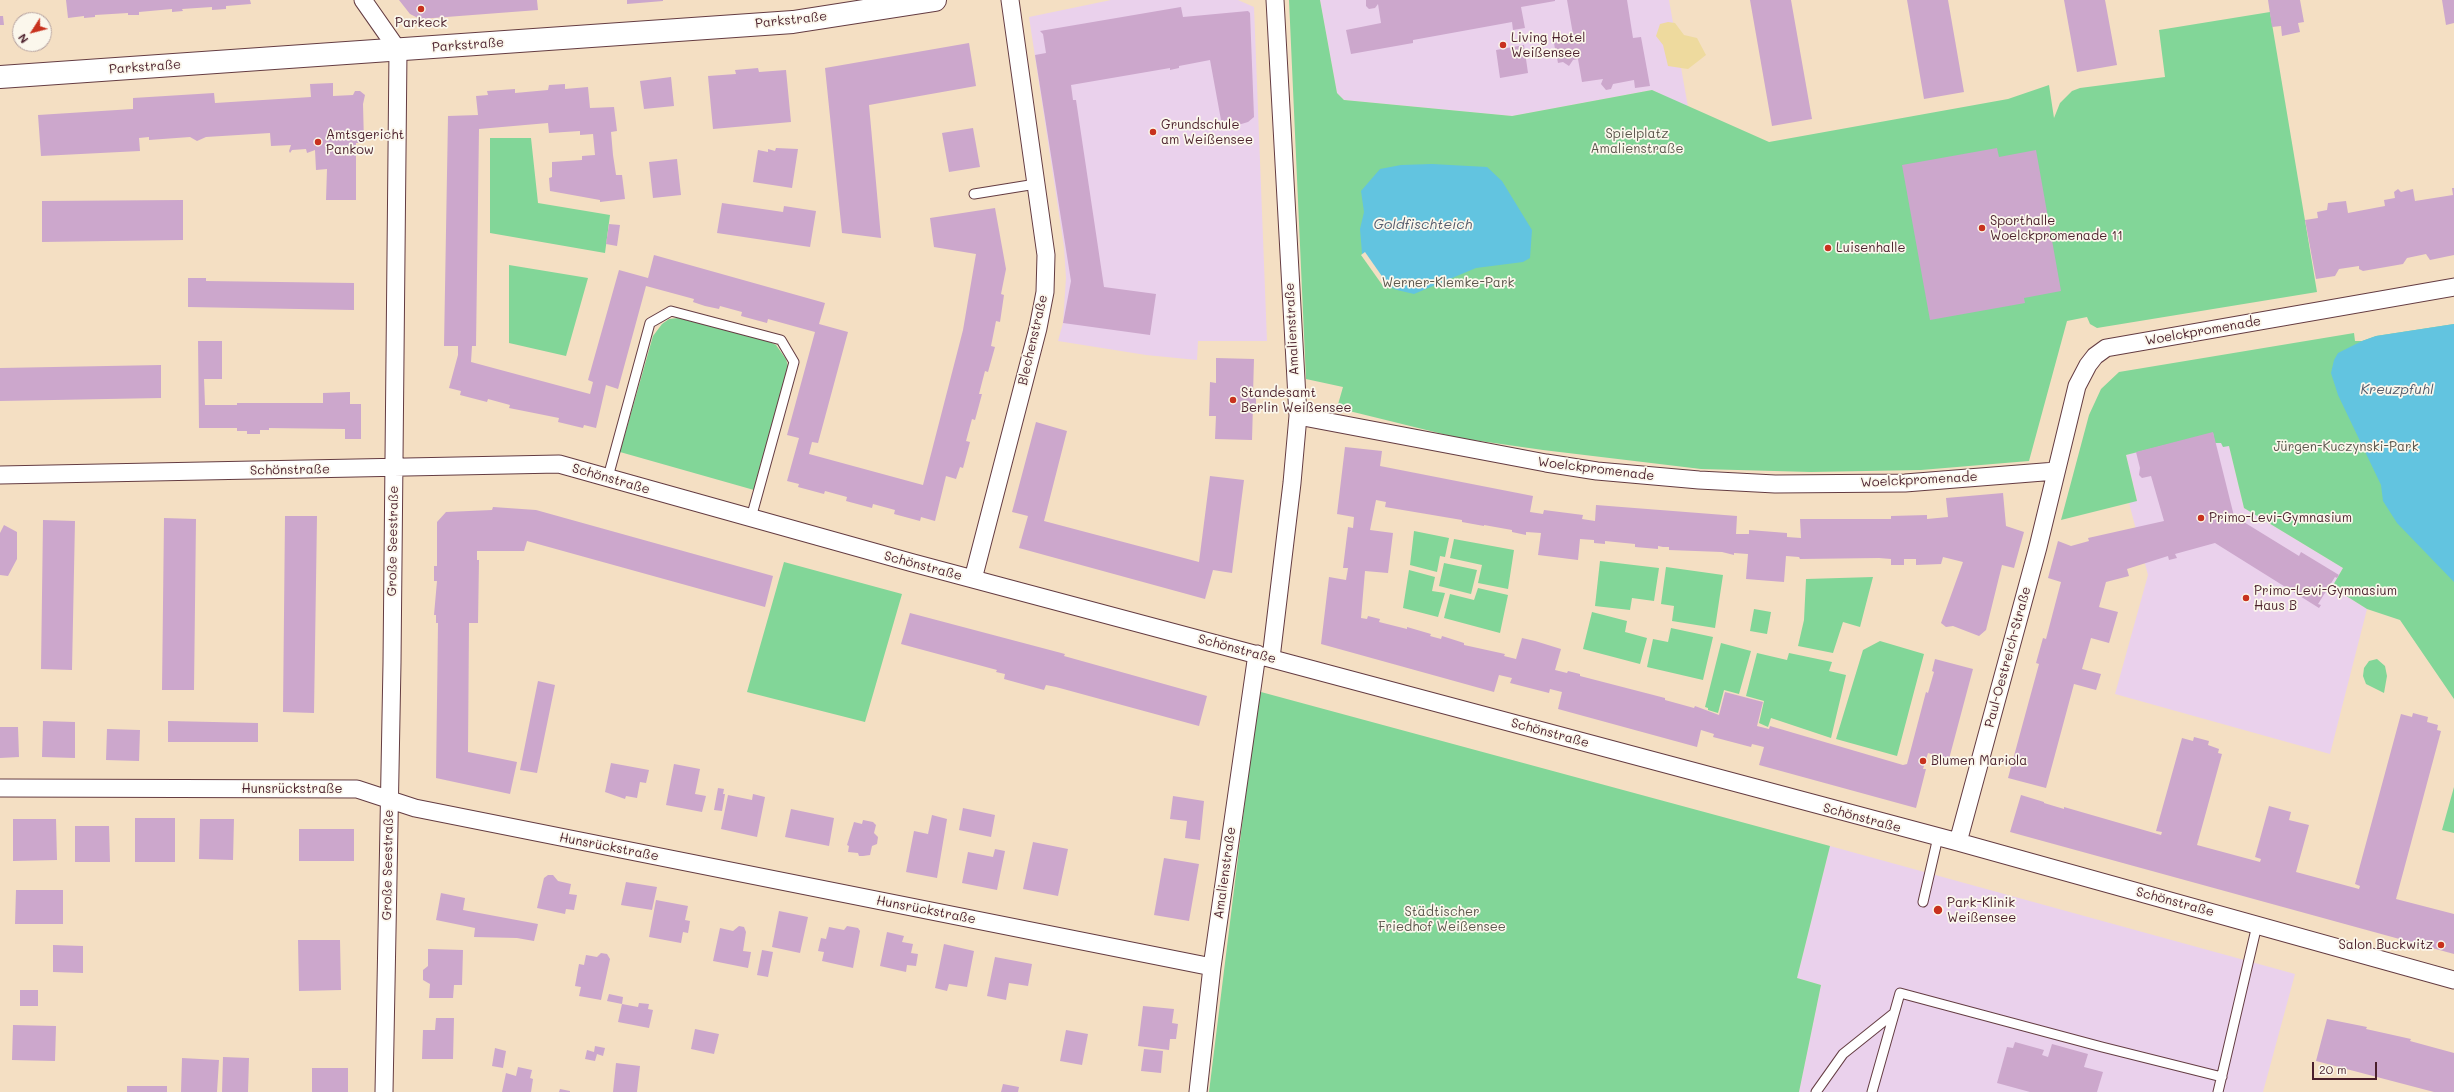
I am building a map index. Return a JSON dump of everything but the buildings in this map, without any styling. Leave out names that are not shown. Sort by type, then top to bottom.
[{"type":"street","points":[[363,0],[398,50]]},
{"type":"street","name":"Parkstraße","points":[[0,77],[793,22],[935,0]]},
{"type":"street","name":"Blechenstraße","points":[[972,579],[1038,328],[1045,292],[1046,255],[1010,0]]},
{"type":"street","name":"Amalienstraße","points":[[1198,1092],[1212,967],[1292,483],[1298,416],[1275,0]]},
{"type":"street","name":"Große Seestraße","points":[[384,1092],[398,50]]},
{"type":"street","name":"Woelckpromenade","points":[[1298,416],[1546,463],[1597,471],[1699,480],[1775,484],[1905,483],[2056,471],[2077,386],[2088,365],[2095,356],[2106,348],[2454,287]]},
{"type":"street","name":"Schönstraße","points":[[0,475],[393,468],[493,464],[559,464],[972,579],[1958,842],[2454,980]]},
{"type":"street","name":"Paul-Oestreich-Straße","points":[[1958,842],[2038,547],[2056,471]]},
{"type":"street","name":"Hunsrückstraße","points":[[0,788],[357,789],[423,810],[1212,967]]},
{"type":"lane","points":[[974,194],[1036,184]]},
{"type":"lane","points":[[608,477],[650,323],[671,311],[781,340],[794,362],[751,518]]},
{"type":"lane","points":[[1923,902],[1938,837]]},
{"type":"lane","points":[[2218,1092],[2257,925]]},
{"type":"lane","points":[[1872,1092],[1900,992],[2190,1066],[2222,1077]]},
{"type":"lane","points":[[1816,1092],[1843,1054],[1893,1014]]},
{"type":"shaded area","name":"Grundschule am Weißensee","points":[[1111,0],[1238,0],[1254,7],[1267,341],[1198,341],[1197,360],[1146,355],[1058,341],[1063,323],[1066,278],[1064,247],[1029,17]]},
{"type":"shaded area","name":"Living Hotel Weißensee","points":[[1320,0],[1669,0],[1688,107],[1652,90],[1512,116],[1344,100],[1337,93]]},
{"type":"shaded area","name":"Primo-Levi-Gymnasium Haus B","points":[[2213,432],[2221,442],[2229,446],[2244,508],[2343,568],[2332,587],[2367,609],[2330,754],[2115,694],[2148,575],[2129,503],[2137,500],[2126,455]]},
{"type":"shaded area","name":"Park-Klinik Weißensee","points":[[1830,846],[2295,974],[2263,1092],[1799,1092],[1821,985],[1797,978]]},
{"type":"green space","points":[[1289,0],[1320,0],[1337,93],[1344,100],[1512,116],[1652,90],[1769,142],[2008,99],[2049,85],[2054,118],[2060,103],[2072,91],[2080,88],[2165,77],[2159,30],[2270,12],[2317,292],[2097,328],[2090,324],[2087,317],[2067,321],[2029,461],[1921,470],[1811,472],[1701,469],[1543,450],[1459,438],[1337,408],[1343,387],[1306,379]]},
{"type":"green space","points":[[490,138],[531,138],[538,203],[610,215],[605,253],[490,233]]},
{"type":"green space","points":[[509,265],[588,278],[566,356],[509,343]]},
{"type":"green space","points":[[678,318],[768,341],[776,345],[786,359],[788,366],[786,378],[754,490],[620,452],[653,336],[662,324],[669,319]]},
{"type":"green space","name":"Jürgen-Kuczynski-Park","points":[[2454,324],[2454,699],[2400,620],[2367,609],[2332,587],[2343,568],[2244,508],[2229,446],[2223,447],[2221,443],[2215,443],[2213,433],[2126,455],[2137,501],[2061,520],[2089,415],[2101,389],[2119,372],[2354,333],[2355,341],[2362,341],[2376,336]]},
{"type":"green space","points":[[1414,531],[1449,538],[1445,557],[1440,556],[1437,572],[1410,565]]},
{"type":"green space","points":[[1454,539],[1514,550],[1508,589],[1478,583],[1482,565],[1450,558]]},
{"type":"green space","points":[[1600,561],[1659,568],[1654,601],[1632,598],[1630,610],[1595,606]]},
{"type":"green space","points":[[784,562],[902,594],[865,722],[747,692]]},
{"type":"green space","points":[[1444,563],[1477,570],[1471,594],[1439,586]]},
{"type":"green space","points":[[1666,567],[1723,575],[1715,628],[1672,621],[1674,606],[1661,604]]},
{"type":"green space","points":[[1409,570],[1435,577],[1432,591],[1445,593],[1438,617],[1403,608]]},
{"type":"green space","points":[[1873,577],[1860,627],[1843,622],[1833,653],[1798,646],[1804,620],[1806,579]]},
{"type":"green space","points":[[1478,588],[1508,595],[1500,633],[1444,618],[1450,594],[1474,600]]},
{"type":"green space","points":[[1754,609],[1771,612],[1767,634],[1750,631]]},
{"type":"green space","points":[[1592,612],[1627,621],[1625,632],[1647,638],[1640,664],[1583,649]]},
{"type":"green space","points":[[1671,628],[1713,637],[1703,680],[1647,667],[1653,639],[1668,642]]},
{"type":"green space","points":[[1880,641],[1924,654],[1897,756],[1836,739],[1863,650]]},
{"type":"green space","points":[[1721,643],[1751,651],[1739,694],[1724,690],[1718,713],[1708,710],[1708,708],[1705,707]]},
{"type":"green space","points":[[1757,653],[1787,660],[1789,653],[1832,662],[1829,671],[1846,675],[1831,738],[1771,718],[1768,727],[1759,723],[1764,701],[1746,696]]},
{"type":"green space","points":[[2377,659],[2385,666],[2387,676],[2384,693],[2366,684],[2363,676],[2364,668],[2369,661]]},
{"type":"green space","name":"Städtischer Friedhof Weißensee","points":[[1261,692],[1830,846],[1797,978],[1821,985],[1799,1092],[1209,1092],[1255,720]]},
{"type":"green space","points":[[2454,787],[2454,833],[2442,830]]},
{"type":"sand","points":[[1668,22],[1675,23],[1684,35],[1697,38],[1706,55],[1688,69],[1668,66],[1663,45],[1656,36],[1660,24]]},
{"type":"water","name":"Goldfischteich","points":[[1432,164],[1487,167],[1502,181],[1532,230],[1530,258],[1523,262],[1476,268],[1414,294],[1397,290],[1384,284],[1362,253],[1360,229],[1364,212],[1361,191],[1380,169],[1401,165]]},
{"type":"water","name":"Kreuzpfuhl","points":[[2454,324],[2454,582],[2397,523],[2383,501],[2381,485],[2338,395],[2331,373],[2334,360],[2338,353],[2362,341],[2376,336]]},
{"type":"pier","points":[[1365,252],[1386,282],[1383,286],[1361,255]]},
{"type":"place","name":"Parkeck","points":[[421,9]]},
{"type":"place","name":"Living Hotel Weißensee","points":[[1503,45]]},
{"type":"place","name":"Grundschule am Weißensee","points":[[1153,132]]},
{"type":"place","name":"Amtsgericht Pankow","points":[[318,142]]},
{"type":"place","name":"Sporthalle Woelckpromenade 11","points":[[1982,228]]},
{"type":"place","name":"Luisenhalle","points":[[1828,248]]},
{"type":"place","name":"Standesamt Berlin Weißensee","points":[[1233,400]]},
{"type":"place","name":"Primo-Levi-Gymnasium","points":[[2201,518]]},
{"type":"place","name":"Primo-Levi-Gymnasium Haus B","points":[[2246,598]]},
{"type":"place","name":"Blumen Mariola","points":[[1923,761]]},
{"type":"place","name":"Park-Klinik Weißensee","points":[[1938,910]]},
{"type":"place","name":"Salon Buckwitz","points":[[2441,945]]},
{"type":"park label","name":"Spielplatz Amalienstraße","points":[[1637,142]]},
{"type":"park label","name":"Werner-Klemke-Park","points":[[1448,283]]}]
